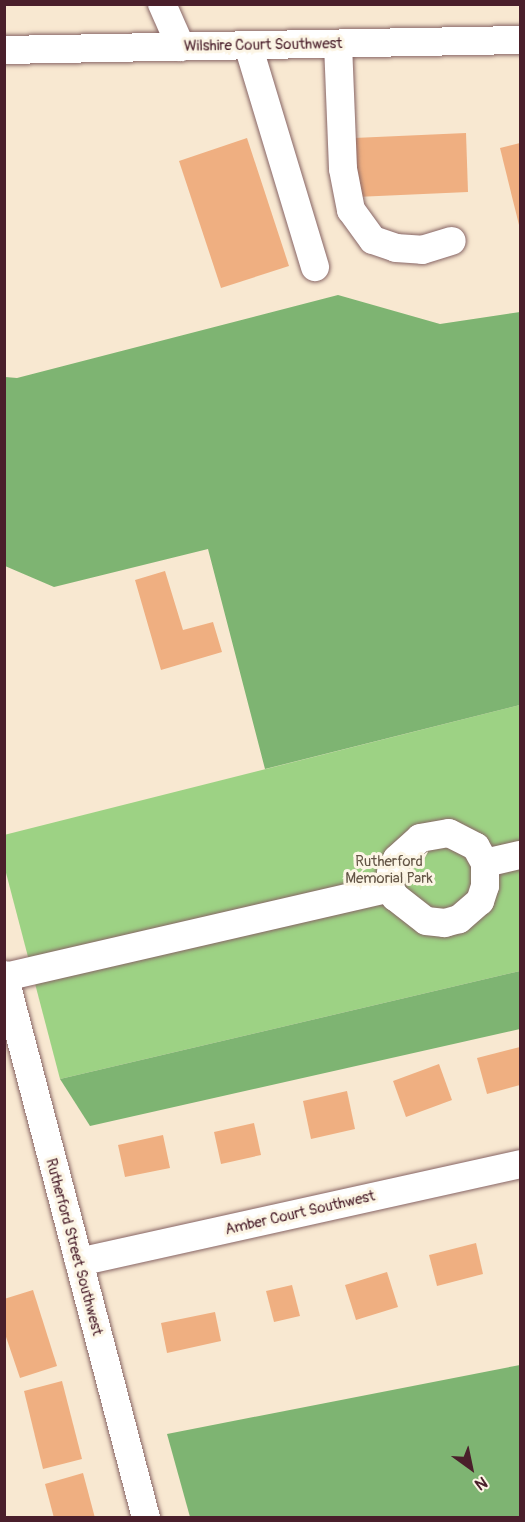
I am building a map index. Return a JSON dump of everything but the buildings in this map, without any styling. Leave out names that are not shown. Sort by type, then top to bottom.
[{"type":"street","points":[[162,4],[181,47]]},
{"type":"street","name":"Wilshire Court Southwest","points":[[4,50],[520,40]]},
{"type":"street","points":[[338,44],[343,169],[351,210],[373,240],[396,248],[422,250],[452,241]]},
{"type":"street","points":[[248,45],[315,267]]},
{"type":"street","points":[[449,833],[476,847],[485,863],[488,876],[480,901],[470,912],[445,923],[426,921],[414,915],[390,888],[397,859],[420,838],[433,834],[449,833]]},
{"type":"street","points":[[485,863],[520,855]]},
{"type":"street","points":[[5,976],[390,888]]},
{"type":"street","name":"Rutherford Street Southwest","points":[[5,976],[146,1518]]},
{"type":"street","name":"Amber Court Southwest","points":[[79,1262],[520,1164]]},
{"type":"green space","points":[[338,295],[440,324],[520,312],[520,705],[265,769],[208,549],[54,587],[5,566],[5,377],[17,378]]},
{"type":"green space","name":"Rutherford Memorial Park","points":[[520,705],[520,971],[60,1079],[5,869],[4,835]]},
{"type":"green space","points":[[520,971],[520,1029],[90,1126],[60,1079]]},
{"type":"green space","points":[[520,1365],[520,1517],[190,1517],[167,1434]]}]
